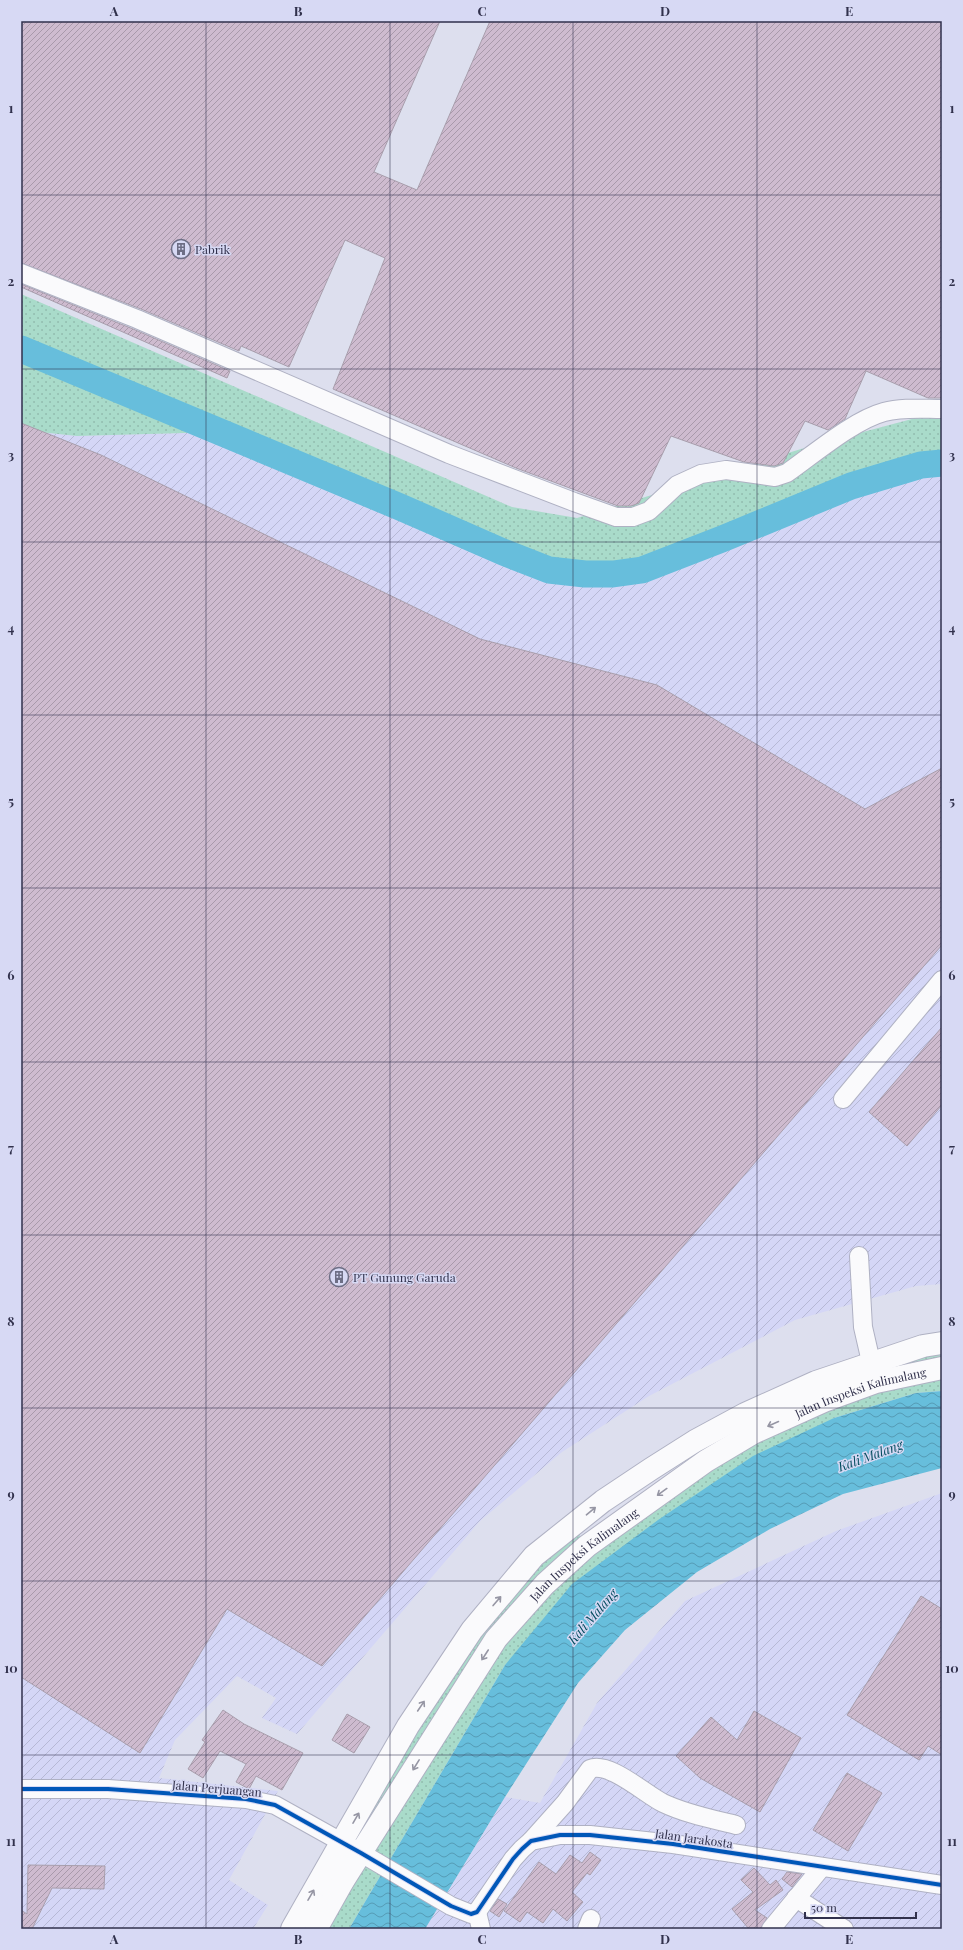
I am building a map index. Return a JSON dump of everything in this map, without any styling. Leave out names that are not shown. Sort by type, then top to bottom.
[{"type":"main road","name":"Jalan Inspeksi Kalimalang","points":[[316,1929],[343,1881],[496,1639],[545,1584],[587,1546],[706,1461],[753,1433],[824,1401],[922,1346],[942,1343]]},
{"type":"main road","name":"Jalan Inspeksi Kalimalang","points":[[292,1929],[408,1726],[472,1630],[534,1556],[603,1501],[695,1441],[745,1414],[816,1382],[873,1373],[942,1368]]},
{"type":"main road","points":[[695,1441],[706,1461]]},
{"type":"main road","points":[[573,1526],[587,1546]]},
{"type":"main road","points":[[341,1843],[343,1881]]},
{"type":"street","points":[[21,273],[137,319],[449,454],[616,517],[632,517],[648,511],[677,484],[700,474],[726,470],[776,477],[788,473],[862,420],[884,412],[910,409],[942,409]]},
{"type":"street","points":[[842,1100],[942,980]]},
{"type":"street","points":[[859,1256],[863,1328],[873,1373]]},
{"type":"street","points":[[479,1920],[513,1859],[565,1803],[590,1769],[596,1767],[608,1769],[663,1803],[698,1816],[736,1825]]},
{"type":"street","name":"Jalan Perjuangan","points":[[21,1789],[108,1789],[259,1800],[280,1808],[361,1853],[451,1906],[470,1914],[479,1920]]},
{"type":"street","name":"Jalan Jarakosta","points":[[531,1841],[560,1835],[590,1835],[673,1844],[942,1885]]},
{"type":"street","points":[[771,1929],[822,1867]]},
{"type":"street","points":[[796,1898],[844,1929]]},
{"type":"shaded area","name":"PT Gunung Garuda","points":[[21,430],[77,436],[220,432],[549,570],[642,570],[853,485],[921,465],[942,463],[942,1284],[916,1286],[795,1320],[649,1396],[562,1452],[480,1521],[297,1734],[262,1718],[276,1698],[237,1676],[175,1740],[159,1778],[278,1791],[229,1880],[268,1905],[253,1929],[21,1929]]},
{"type":"shaded area","points":[[942,1493],[942,1929],[425,1929],[505,1797],[540,1803],[597,1703],[685,1601],[836,1531]]},
{"type":"green space","points":[[21,294],[512,507],[577,518],[814,445],[942,411],[942,463],[921,465],[853,485],[642,570],[613,574],[549,570],[507,554],[136,396],[220,432],[77,436],[21,430]]},
{"type":"green space","points":[[942,1343],[942,1391],[916,1393],[834,1418],[505,1665],[349,1929],[292,1929],[437,1682],[573,1526],[587,1546],[706,1461],[695,1441]]},
{"type":"water","name":"Kali Malang","points":[[942,1391],[942,1468],[843,1494],[770,1529],[697,1572],[625,1630],[578,1683],[505,1797],[425,1929],[349,1929],[505,1665],[572,1584],[658,1520],[753,1456],[834,1418],[916,1393]]},
{"type":"building","name":"Pabrik","points":[[21,21],[440,21],[374,172],[417,190],[490,21],[942,21],[942,398],[928,398],[866,371],[845,419],[828,430],[805,421],[783,463],[774,466],[744,462],[671,436],[639,503],[631,506],[618,506],[516,468],[333,389],[385,258],[345,240],[289,367],[241,346],[239,351],[141,309],[21,263]]},
{"type":"building","points":[[21,284],[133,329],[230,371],[227,378],[21,287]]},
{"type":"building","name":"PT Gunung Garuda","points":[[21,423],[101,455],[480,639],[657,685],[865,809],[942,768],[942,945],[322,1666],[227,1609],[140,1753],[21,1677]]},
{"type":"building","points":[[942,1027],[942,1105],[907,1146],[869,1112]]},
{"type":"building","points":[[921,1596],[942,1609],[942,1755],[928,1746],[919,1760],[847,1715]]},
{"type":"building","points":[[223,1710],[244,1724],[303,1753],[282,1790],[256,1776],[249,1789],[236,1782],[246,1764],[220,1751],[203,1778],[188,1769],[205,1742],[202,1740]]},
{"type":"building","points":[[754,1711],[801,1738],[760,1812],[700,1778],[676,1756],[711,1717],[737,1740]]},
{"type":"building","points":[[347,1714],[370,1727],[354,1753],[332,1740]]},
{"type":"building","points":[[847,1773],[882,1793],[848,1851],[813,1830]]},
{"type":"building","points":[[590,1852],[601,1860],[590,1875],[587,1873],[572,1892],[583,1902],[567,1921],[553,1909],[543,1923],[527,1912],[520,1922],[504,1911],[539,1862],[556,1874],[570,1855],[582,1863]]},
{"type":"building","points":[[28,1865],[105,1866],[104,1889],[52,1888],[32,1929],[21,1929],[21,1910],[27,1914]]},
{"type":"building","points":[[754,1868],[770,1885],[776,1880],[783,1890],[755,1910],[767,1918],[761,1929],[749,1929],[732,1909],[753,1892],[741,1880]]},
{"type":"building","points":[[787,1872],[802,1874],[792,1887],[782,1879]]},
{"type":"building","points":[[498,1899],[507,1904],[499,1917],[490,1911]]},
{"type":"waterway","points":[[21,349],[549,570],[585,574],[613,574],[642,570],[851,486],[921,465],[942,463]]},
{"type":"cycle path","points":[[21,1789],[108,1789],[246,1799],[275,1805],[451,1906],[471,1914],[477,1912],[513,1859],[531,1841],[560,1835],[590,1835],[673,1844],[942,1885]]},
{"type":"place","name":"Pabrik","points":[[181,249]]},
{"type":"place","name":"PT Gunung Garuda","points":[[339,1277]]}]
